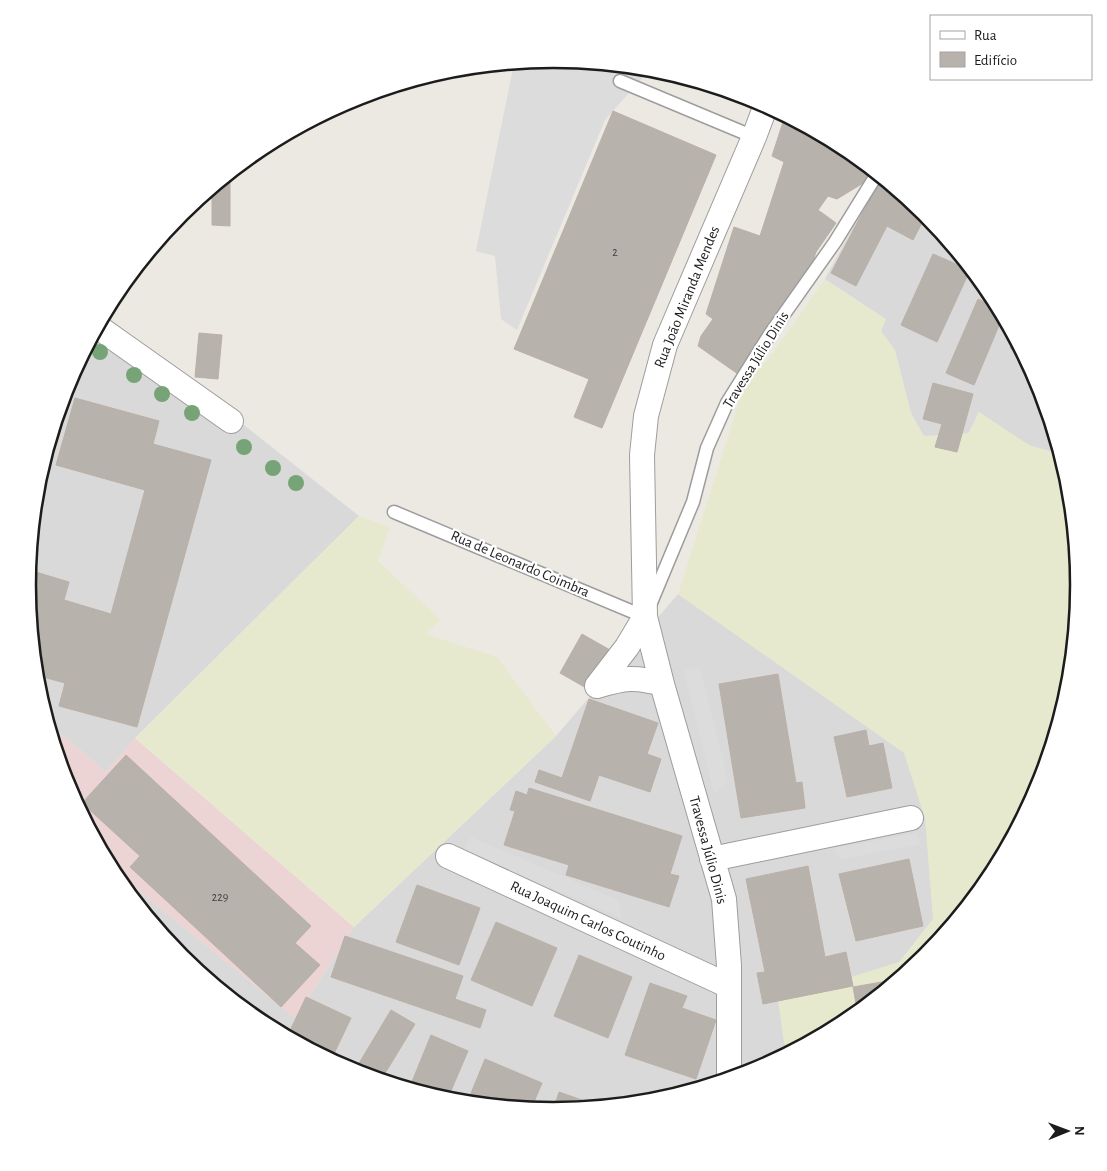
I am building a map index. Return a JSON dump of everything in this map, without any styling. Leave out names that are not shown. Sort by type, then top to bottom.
[{"type":"street","name":"Rua João Miranda Mendes","points":[[645,617],[641,490],[642,455],[648,408],[665,345],[763,113]]},
{"type":"street","points":[[103,332],[230,421]]},
{"type":"street","name":"Travessa Júlio Dinis","points":[[645,617],[662,684],[724,899],[728,986],[729,1072]]},
{"type":"street","name":"Travessa Júlio Dinis","points":[[645,617],[627,647],[597,686],[621,678],[640,677],[662,684]]},
{"type":"street","points":[[712,859],[911,818]]},
{"type":"street","name":"Rua Joaquim Carlos Coutinho","points":[[448,856],[728,986]]},
{"type":"lane","points":[[620,82],[754,137]]},
{"type":"lane","name":"Travessa Júlio Dinis","points":[[645,617],[693,502],[707,448],[726,403],[770,334],[835,242],[874,180]]},
{"type":"lane","name":"Rua de Leonardo Coimbra","points":[[394,512],[645,617]]},
{"type":"shaded area","points":[[587,69],[643,76],[605,120],[517,330],[501,319],[495,256],[476,251],[513,70]]},
{"type":"shaded area","points":[[877,182],[895,197],[942,244],[984,298],[1017,357],[1031,388],[1043,419],[1059,475],[979,412],[952,467],[846,425],[825,279]]},
{"type":"shaded area","points":[[110,319],[359,516],[135,738],[106,772],[58,731],[46,686],[41,653],[36,586],[41,518],[54,452],[76,388]]},
{"type":"shaded area","points":[[678,594],[935,774],[935,934],[895,974],[841,1016],[782,1049],[751,1063],[720,1075],[654,1093],[587,1102],[520,1102],[453,1093],[387,1075],[325,1049],[295,1033],[266,1016],[212,974],[165,927],[132,885],[295,1018],[354,927],[556,736]]},
{"type":"shaded area","points":[[700,667],[728,782],[714,794],[684,670]]},
{"type":"shaded area","points":[[58,731],[106,772],[135,738],[354,927],[295,1018],[132,885],[123,873],[90,814],[76,783]]},
{"type":"shaded area","points":[[917,833],[920,844],[843,859],[831,849]]},
{"type":"shaded area","points":[[471,837],[618,900],[622,918],[463,850]]},
{"type":"green space","points":[[825,279],[886,319],[881,331],[895,350],[911,413],[924,436],[969,433],[979,412],[1029,445],[1053,452],[1066,518],[1071,586],[1070,619],[1061,686],[1043,752],[1017,814],[984,873],[942,927],[895,974],[841,1016],[786,1047],[784,1043],[778,1000],[899,962],[933,919],[925,818],[904,753],[678,594],[739,402],[736,381],[767,361]]},
{"type":"green space","points":[[359,516],[390,527],[378,561],[441,620],[425,634],[497,657],[556,736],[354,927],[135,738]]},
{"type":"building","points":[[613,111],[716,155],[602,428],[574,417],[589,379],[514,349]]},
{"type":"building","points":[[783,122],[841,155],[870,177],[837,199],[828,196],[818,210],[836,223],[816,252],[811,268],[738,374],[698,346],[701,336],[713,319],[706,314],[734,227],[760,236],[784,162],[772,156]]},
{"type":"building","points":[[230,182],[230,226],[212,225],[212,197]]},
{"type":"building","points":[[878,183],[922,223],[913,240],[887,226],[856,286],[831,273]]},
{"type":"building","points":[[933,254],[959,265],[967,276],[937,342],[901,325]]},
{"type":"building","points":[[978,299],[987,303],[999,324],[974,385],[946,373]]},
{"type":"building","points":[[199,333],[222,335],[218,379],[195,377]]},
{"type":"building","points":[[933,383],[973,394],[957,452],[935,447],[942,424],[923,419]]},
{"type":"building","points":[[75,398],[159,421],[153,444],[211,460],[137,727],[59,706],[65,683],[45,677],[37,619],[36,572],[69,582],[64,600],[111,614],[145,490],[56,465]]},
{"type":"building","points":[[582,634],[610,650],[588,689],[560,673]]},
{"type":"building","points":[[778,674],[796,783],[802,782],[805,808],[741,818],[719,684]]},
{"type":"building","points":[[589,699],[658,723],[647,754],[661,759],[650,792],[599,775],[590,801],[535,782],[539,770],[562,778]]},
{"type":"building","points":[[866,730],[869,746],[883,743],[892,788],[847,797],[834,737]]},
{"type":"building","points":[[126,755],[311,926],[295,943],[320,965],[281,1007],[130,867],[140,856],[87,808],[84,801]]},
{"type":"building","points":[[529,788],[682,836],[670,874],[679,876],[669,907],[566,875],[569,865],[504,845],[515,811],[510,810],[516,791],[527,795]]},
{"type":"building","points":[[909,859],[923,926],[856,941],[839,874]]},
{"type":"building","points":[[808,866],[825,957],[846,952],[853,986],[763,1004],[757,973],[765,972],[746,879]]},
{"type":"building","points":[[417,885],[480,908],[459,965],[396,942]]},
{"type":"building","points":[[496,922],[557,948],[532,1006],[471,980]]},
{"type":"building","points":[[345,936],[463,976],[455,999],[486,1010],[480,1028],[331,977]]},
{"type":"building","points":[[579,955],[632,977],[608,1038],[554,1016]]},
{"type":"building","points":[[886,981],[856,1005],[853,987]]},
{"type":"building","points":[[650,983],[687,996],[682,1008],[716,1020],[696,1079],[625,1055]]},
{"type":"building","points":[[306,997],[351,1018],[334,1053],[290,1030]]},
{"type":"building","points":[[391,1010],[415,1024],[385,1074],[359,1064]]},
{"type":"building","points":[[431,1035],[468,1051],[450,1092],[412,1082]]},
{"type":"building","points":[[485,1059],[542,1083],[534,1102],[470,1096]]},
{"type":"building","points":[[559,1092],[587,1102],[587,1102],[556,1103]]}]
